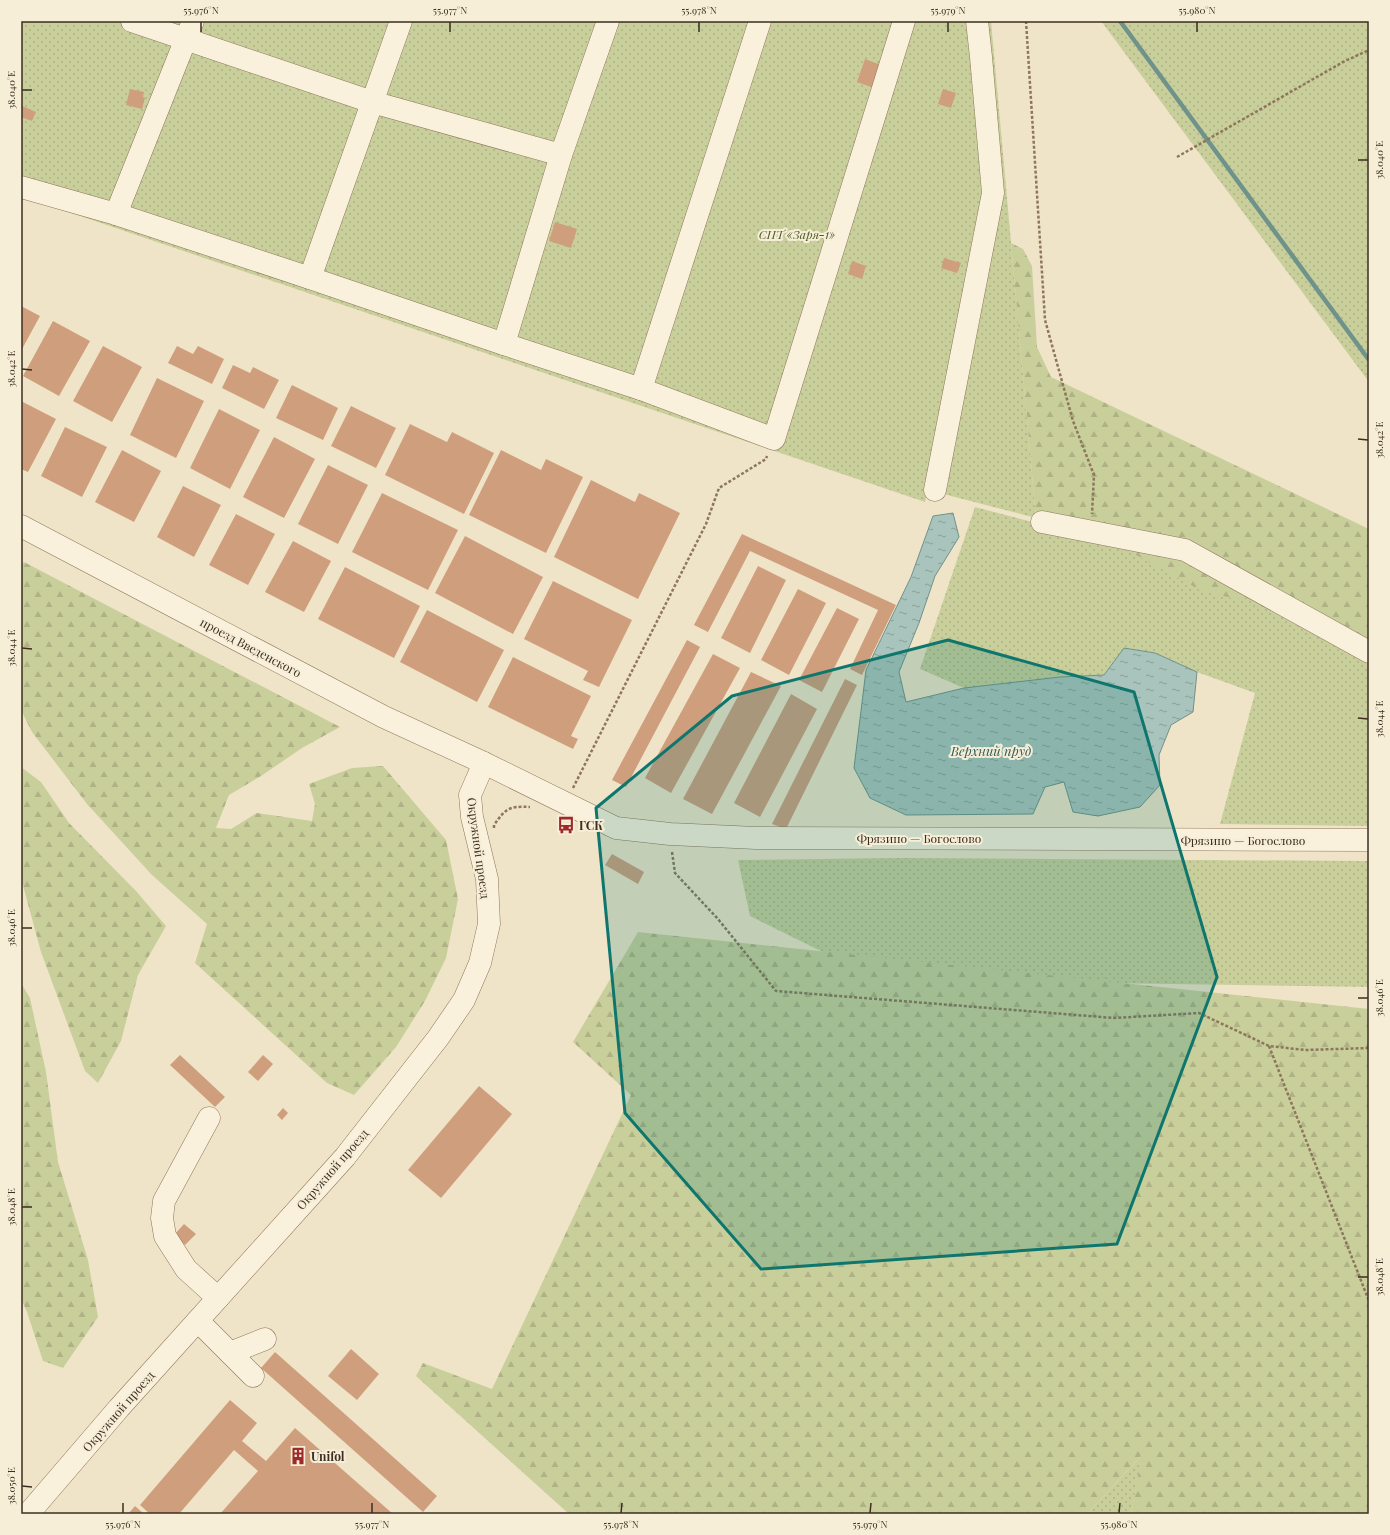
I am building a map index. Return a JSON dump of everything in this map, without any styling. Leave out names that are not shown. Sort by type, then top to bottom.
[{"type":"street","points":[[132,21],[190,30],[372,102],[561,155]]},
{"type":"street","points":[[310,278],[401,21]]},
{"type":"street","points":[[504,344],[561,155],[608,21]]},
{"type":"street","points":[[641,389],[760,21]]},
{"type":"street","points":[[21,187],[116,214],[310,278],[641,389],[774,439],[904,21]]},
{"type":"street","points":[[935,490],[993,192],[977,21]]},
{"type":"street","points":[[116,214],[190,30]]},
{"type":"street","points":[[1042,522],[1185,550],[1369,652]]},
{"type":"street","name":"проезд Введенского","points":[[21,526],[384,717],[484,763]]},
{"type":"street","name":"Фрязино — Богослово","points":[[484,763],[616,828],[670,834],[756,838],[1369,840]]},
{"type":"street","name":"Окружной проезд","points":[[28,1514],[119,1408],[345,1157],[438,1038],[464,1000],[480,963],[488,924],[487,879],[472,817],[470,795],[484,763]]},
{"type":"street","points":[[209,1118],[164,1201],[162,1218],[165,1236],[186,1269],[218,1298]]},
{"type":"street","points":[[198,1321],[253,1376]]},
{"type":"street","points":[[230,1353],[265,1338]]},
{"type":"path","points":[[1026,21],[1045,320],[1073,421],[1094,475],[1091,532]]},
{"type":"path","points":[[1177,157],[1337,66],[1369,50]]},
{"type":"path","points":[[566,803],[706,524],[719,488],[766,460],[774,439]]},
{"type":"path","points":[[670,834],[676,873],[718,919],[776,991],[1114,1018],[1199,1013],[1269,1046],[1305,1050],[1369,1048]]},
{"type":"path","points":[[1269,1046],[1369,1301]]},
{"type":"highlighted area","points":[[948,640],[1134,692],[1217,977],[1117,1244],[761,1269],[625,1113],[596,808],[732,696]]},
{"type":"green space","name":"СНТ «Заря-1»","points":[[21,21],[991,21],[1036,518],[928,490],[925,502],[21,196]]},
{"type":"green space","points":[[1101,21],[1369,21],[1369,382]]},
{"type":"green space","points":[[1011,243],[1023,249],[1032,266],[1037,347],[1051,377],[1369,529],[1369,657],[1255,596],[1236,599],[1202,591],[1116,544],[1036,518]]},
{"type":"green space","points":[[975,507],[1116,544],[1255,596],[1369,657],[1369,826],[1220,824],[1255,693],[1197,672],[1155,653],[1124,648],[1104,675],[1060,677],[964,688],[920,669]]},
{"type":"green space","points":[[24,562],[340,727],[302,748],[261,776],[229,795],[216,828],[231,829],[257,813],[312,821],[315,804],[309,784],[352,768],[383,766],[446,840],[458,899],[446,958],[425,1001],[396,1047],[354,1095],[327,1083],[195,963],[207,924],[152,875],[87,804],[32,732],[21,710],[21,565]]},
{"type":"green space","points":[[21,767],[41,782],[69,823],[136,891],[166,926],[138,975],[121,1041],[98,1083],[85,1071],[41,952],[21,878]]},
{"type":"green space","points":[[899,858],[1369,861],[1369,987],[1104,983],[843,962],[750,916],[738,860]]},
{"type":"green space","points":[[638,932],[1369,1009],[1369,1514],[1131,1514],[1142,1455],[1087,1514],[569,1514],[416,1376],[423,1363],[492,1389],[631,1095],[573,1042]]},
{"type":"green space","points":[[21,983],[30,998],[46,1072],[58,1162],[88,1260],[98,1317],[63,1368],[43,1361],[27,1312],[21,1299]]},
{"type":"green space","points":[[1143,1454],[1131,1514],[1087,1514]]},
{"type":"water","name":"Верхний пруд","points":[[953,513],[959,537],[935,576],[919,623],[899,672],[906,702],[964,688],[1060,677],[1104,675],[1124,648],[1155,653],[1197,672],[1193,712],[1171,725],[1159,755],[1160,785],[1140,807],[1098,816],[1073,812],[1064,782],[1045,787],[1033,814],[906,815],[870,798],[854,768],[866,670],[911,577],[933,516]]},
{"type":"building","points":[[865,59],[886,67],[877,89],[857,82]]},
{"type":"building","points":[[130,89],[144,92],[143,97],[145,98],[142,109],[126,105]]},
{"type":"building","points":[[943,89],[956,93],[951,108],[938,104]]},
{"type":"building","points":[[22,106],[36,112],[32,121],[21,117]]},
{"type":"building","points":[[555,222],[577,229],[571,248],[549,241]]},
{"type":"building","points":[[944,258],[961,263],[957,273],[941,268]]},
{"type":"building","points":[[852,261],[866,266],[862,279],[848,274]]},
{"type":"building","points":[[21,306],[40,316],[21,351]]},
{"type":"building","points":[[53,321],[90,341],[59,396],[23,376]]},
{"type":"building","points":[[103,346],[142,367],[112,422],[73,401]]},
{"type":"building","points":[[177,346],[193,354],[198,346],[224,359],[212,384],[168,363]]},
{"type":"building","points":[[233,365],[250,373],[253,367],[279,380],[264,409],[222,388]]},
{"type":"building","points":[[157,378],[204,401],[176,458],[130,435]]},
{"type":"building","points":[[292,385],[338,408],[323,440],[276,418]]},
{"type":"building","points":[[21,401],[56,419],[28,472],[21,469]]},
{"type":"building","points":[[351,406],[396,428],[376,468],[331,446]]},
{"type":"building","points":[[219,409],[260,430],[230,489],[190,468]]},
{"type":"building","points":[[410,424],[447,442],[452,432],[494,453],[464,514],[385,475]]},
{"type":"building","points":[[65,427],[107,447],[82,497],[41,476]]},
{"type":"building","points":[[274,437],[315,459],[284,518],[243,497]]},
{"type":"building","points":[[122,450],[161,471],[134,522],[95,502]]},
{"type":"building","points":[[501,450],[541,470],[546,459],[583,477],[546,553],[469,515]]},
{"type":"building","points":[[328,465],[368,485],[338,544],[298,524]]},
{"type":"building","points":[[591,480],[635,502],[639,493],[680,513],[638,599],[554,557]]},
{"type":"building","points":[[183,486],[221,505],[194,557],[157,537]]},
{"type":"building","points":[[382,493],[458,530],[428,590],[352,552]]},
{"type":"building","points":[[236,514],[275,534],[248,585],[209,565]]},
{"type":"building","points":[[742,534],[896,605],[862,675],[850,669],[878,610],[750,551],[708,632],[694,625]]},
{"type":"building","points":[[465,536],[543,577],[513,634],[435,593]]},
{"type":"building","points":[[293,541],[331,561],[304,612],[265,592]]},
{"type":"building","points":[[758,566],[786,580],[750,653],[721,638]]},
{"type":"building","points":[[345,567],[420,606],[394,658],[318,619]]},
{"type":"building","points":[[553,581],[632,620],[599,687],[583,680],[588,671],[524,639]]},
{"type":"building","points":[[798,589],[826,603],[789,675],[761,660]]},
{"type":"building","points":[[837,608],[859,619],[822,692],[799,680]]},
{"type":"building","points":[[427,610],[504,650],[477,702],[400,662]]},
{"type":"building","points":[[687,640],[700,647],[626,787],[612,780]]},
{"type":"building","points":[[713,654],[740,668],[671,793],[645,778]]},
{"type":"building","points":[[513,657],[591,696],[571,736],[578,739],[573,749],[488,707]]},
{"type":"building","points":[[751,672],[781,686],[712,814],[683,799]]},
{"type":"building","points":[[845,679],[857,685],[786,829],[772,824]]},
{"type":"building","points":[[791,694],[817,709],[760,817],[734,803]]},
{"type":"building","points":[[612,854],[644,872],[638,884],[605,865]]},
{"type":"building","points":[[180,1055],[225,1097],[215,1107],[170,1065]]},
{"type":"building","points":[[263,1055],[273,1064],[258,1081],[248,1072]]},
{"type":"building","points":[[479,1086],[512,1114],[441,1198],[408,1170]]},
{"type":"building","points":[[283,1108],[288,1113],[282,1120],[277,1115]]},
{"type":"building","points":[[184,1224],[196,1234],[185,1245],[174,1235]]},
{"type":"building","points":[[351,1349],[379,1374],[357,1400],[328,1376]]},
{"type":"building","points":[[275,1352],[437,1496],[423,1512],[261,1368]]},
{"type":"building","name":"Unifol","points":[[230,1400],[257,1423],[242,1441],[266,1461],[295,1428],[393,1514],[220,1514],[258,1471],[234,1450],[179,1514],[150,1514],[140,1505]]},
{"type":"building","points":[[135,1506],[144,1514],[128,1514]]},
{"type":"waterway","points":[[1120,21],[1369,360]]},
{"type":"place","name":"ГСК","points":[[566,825]]},
{"type":"place","name":"Unifol","points":[[298,1456]]}]
